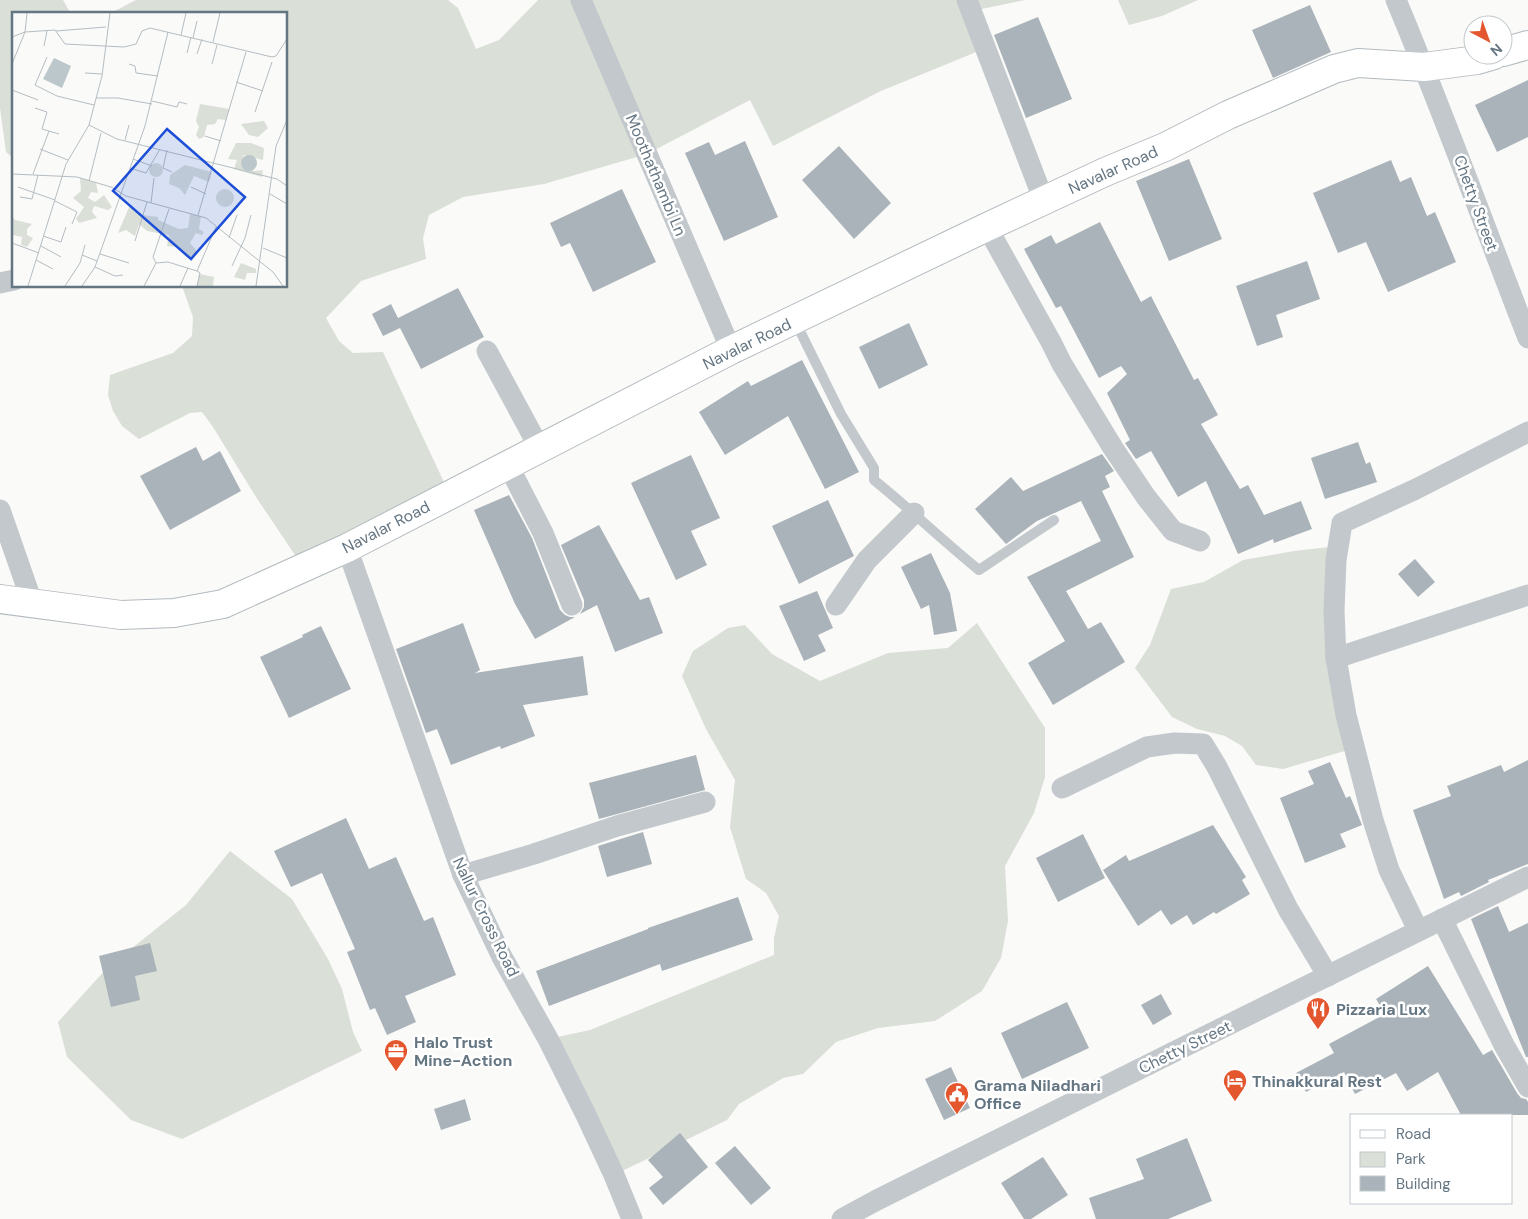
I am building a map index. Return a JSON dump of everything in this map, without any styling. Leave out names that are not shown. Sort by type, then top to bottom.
[{"type":"street","name":"Moothathambi Ln","points":[[581,0],[731,350]]},
{"type":"street","points":[[967,0],[1044,201]]},
{"type":"street","name":"Chetty Street","points":[[1396,0],[1424,67],[1528,338]]},
{"type":"street","points":[[1513,49],[1528,45]]},
{"type":"street","name":"Navalar Road","points":[[0,599],[121,615],[174,613],[222,604],[347,548],[731,350],[795,321],[987,226],[1165,147],[1228,115],[1334,69],[1358,63],[1424,67],[1463,62]]},
{"type":"street","points":[[987,226],[1062,364],[1112,448],[1146,497],[1173,531],[1200,540]]},
{"type":"street","points":[[487,351],[540,449]]},
{"type":"street","points":[[1418,930],[1389,870],[1373,820],[1346,715],[1336,658],[1334,611],[1336,569],[1342,523],[1416,489],[1528,432]]},
{"type":"street","points":[[508,465],[543,532],[572,606]]},
{"type":"street","points":[[0,510],[32,602]]},
{"type":"street","points":[[836,605],[867,560],[914,513]]},
{"type":"street","name":"Nallur Cross Road","points":[[347,548],[462,875],[502,957],[548,1040],[586,1115],[632,1219]]},
{"type":"street","points":[[1336,658],[1528,595]]},
{"type":"street","points":[[1062,788],[1147,748],[1175,744],[1203,744],[1217,767],[1288,909],[1328,976]]},
{"type":"street","points":[[462,875],[534,854],[617,826],[705,802]]},
{"type":"street","name":"Chetty Street","points":[[842,1219],[883,1196],[1528,877]]},
{"type":"street","points":[[1442,919],[1504,1045],[1528,1087]]},
{"type":"lane","points":[[795,321],[841,414],[874,468],[874,480],[979,570],[1054,520]]},
{"type":"green space","points":[[0,0],[63,0],[70,12],[12,12],[12,157],[6,152],[0,108]]},
{"type":"green space","points":[[136,0],[448,0],[458,8],[476,49],[499,40],[538,0],[1025,0],[972,11],[986,48],[881,91],[773,146],[750,100],[647,154],[544,184],[463,197],[429,215],[423,238],[426,259],[361,281],[326,318],[339,341],[353,353],[383,352],[450,495],[303,567],[202,412],[190,413],[139,439],[122,426],[113,411],[108,395],[110,375],[173,353],[192,336],[193,317],[183,288],[288,288],[288,12],[113,12]]},
{"type":"green space","points":[[1118,0],[1198,0],[1162,16],[1129,25]]},
{"type":"green space","points":[[1338,546],[1336,560],[1355,748],[1283,769],[1256,765],[1242,746],[1225,736],[1197,729],[1172,717],[1135,668],[1150,645],[1171,589],[1204,582],[1243,560]]},
{"type":"green space","points":[[977,623],[1045,728],[1045,777],[1034,813],[1005,866],[1008,921],[1001,958],[982,991],[935,1021],[878,1028],[836,1042],[803,1074],[783,1078],[739,1104],[727,1120],[614,1175],[548,1039],[590,1030],[774,955],[774,938],[779,916],[766,893],[746,879],[730,827],[735,780],[706,729],[682,676],[693,651],[728,628],[745,625],[772,654],[820,681],[888,653],[948,648]]},
{"type":"green space","points":[[230,851],[292,899],[328,959],[342,989],[353,1032],[362,1051],[182,1139],[131,1120],[67,1057],[58,1022],[107,968],[186,905]]},
{"type":"building","points":[[1310,5],[1331,52],[1273,78],[1252,30]]},
{"type":"building","points":[[1038,17],[1072,99],[1026,118],[994,35]]},
{"type":"building","points":[[1528,80],[1528,137],[1497,152],[1475,105]]},
{"type":"building","points":[[745,141],[778,217],[724,241],[685,153],[709,142],[715,155]]},
{"type":"building","points":[[839,146],[891,203],[854,239],[802,180]]},
{"type":"building","points":[[1189,159],[1222,239],[1169,261],[1136,181]]},
{"type":"building","points":[[1391,160],[1400,182],[1411,177],[1427,216],[1435,212],[1456,262],[1388,292],[1366,242],[1338,253],[1313,193]]},
{"type":"building","points":[[622,189],[656,262],[593,292],[570,243],[561,247],[550,223]]},
{"type":"building","points":[[1100,222],[1141,302],[1151,296],[1194,380],[1198,378],[1218,415],[1201,424],[1240,489],[1248,485],[1264,515],[1301,501],[1312,529],[1274,543],[1273,539],[1238,554],[1206,481],[1178,497],[1151,451],[1136,459],[1125,443],[1130,440],[1107,393],[1127,374],[1121,366],[1099,378],[1061,306],[1056,308],[1024,249],[1051,235],[1056,244]]},
{"type":"building","points":[[1307,261],[1320,299],[1276,315],[1283,337],[1257,346],[1236,286]]},
{"type":"building","points":[[458,288],[484,337],[421,369],[400,328],[383,336],[372,314],[391,304],[398,318]]},
{"type":"building","points":[[909,323],[928,365],[879,389],[859,347]]},
{"type":"building","points":[[802,360],[859,472],[825,489],[788,416],[725,455],[699,412],[748,381],[751,386]]},
{"type":"building","points":[[1358,442],[1366,464],[1370,462],[1377,482],[1325,499],[1311,458]]},
{"type":"building","points":[[196,447],[203,461],[220,451],[241,491],[170,530],[140,476]]},
{"type":"building","points":[[1102,454],[1114,471],[1105,476],[1110,487],[1102,491],[1134,557],[1066,591],[1088,629],[1101,622],[1125,662],[1053,705],[1028,663],[1065,641],[1027,577],[1101,541],[1081,501],[1037,521],[1006,544],[975,509],[1011,477],[1023,491]]},
{"type":"building","points":[[691,455],[720,518],[691,531],[707,565],[676,580],[631,483]]},
{"type":"building","points":[[509,495],[532,538],[560,610],[565,615],[575,617],[535,639],[515,604],[474,510]]},
{"type":"building","points":[[828,500],[854,556],[799,584],[772,526]]},
{"type":"building","points":[[599,525],[640,600],[649,597],[663,633],[615,652],[597,605],[580,614],[584,607],[584,600],[561,545]]},
{"type":"building","points":[[931,553],[950,593],[957,631],[934,635],[929,605],[921,609],[901,567]]},
{"type":"building","points":[[1415,559],[1435,582],[1418,597],[1398,574]]},
{"type":"building","points":[[817,591],[833,628],[818,635],[826,651],[804,661],[779,606]]},
{"type":"building","points":[[463,623],[480,670],[475,673],[583,656],[588,695],[523,705],[535,736],[501,749],[500,746],[451,765],[437,729],[426,733],[396,649]]},
{"type":"building","points":[[321,626],[351,689],[289,718],[260,657],[303,637],[302,635]]},
{"type":"building","points":[[696,755],[705,790],[599,819],[589,783]]},
{"type":"building","points":[[1528,760],[1528,864],[1488,880],[1489,882],[1461,896],[1459,892],[1444,899],[1413,810],[1451,796],[1447,786],[1501,765],[1504,772]]},
{"type":"building","points":[[1330,762],[1346,798],[1350,796],[1362,825],[1340,834],[1346,847],[1305,863],[1280,798],[1314,784],[1308,771]]},
{"type":"building","points":[[346,818],[369,869],[396,857],[424,921],[433,917],[456,975],[405,996],[416,1022],[387,1035],[375,1008],[370,1010],[347,952],[355,949],[322,873],[291,887],[274,851]]},
{"type":"building","points":[[1213,825],[1246,877],[1242,880],[1250,894],[1193,925],[1187,915],[1171,925],[1161,910],[1138,926],[1103,870],[1126,855],[1129,861]]},
{"type":"building","points":[[643,832],[652,864],[607,877],[598,846]]},
{"type":"building","points":[[1083,834],[1105,878],[1058,902],[1036,858]]},
{"type":"building","points":[[738,897],[753,940],[662,971],[660,964],[549,1006],[536,971],[648,928]]},
{"type":"building","points":[[1498,906],[1509,932],[1528,923],[1528,1057],[1526,1057],[1471,919]]},
{"type":"building","points":[[150,943],[157,971],[135,976],[140,1000],[111,1007],[99,956]]},
{"type":"building","points":[[1428,966],[1483,1055],[1492,1050],[1517,1093],[1521,1098],[1526,1099],[1528,1102],[1528,1115],[1460,1114],[1438,1072],[1407,1091],[1396,1073],[1355,1094],[1344,1072],[1306,1092],[1296,1073],[1334,1053],[1329,1044],[1385,1014],[1376,999]]},
{"type":"building","points":[[1161,994],[1172,1014],[1153,1025],[1141,1005]]},
{"type":"building","points":[[1067,1002],[1089,1048],[1022,1079],[1001,1033]]},
{"type":"building","points":[[951,1067],[970,1108],[944,1120],[925,1079]]},
{"type":"building","points":[[465,1099],[471,1120],[441,1130],[434,1109]]},
{"type":"building","points":[[680,1133],[708,1167],[663,1205],[649,1188],[663,1177],[648,1160]]},
{"type":"building","points":[[1187,1138],[1212,1201],[1168,1219],[1096,1219],[1089,1198],[1144,1179],[1136,1159]]},
{"type":"building","points":[[735,1146],[771,1188],[751,1205],[715,1163]]},
{"type":"building","points":[[1043,1157],[1068,1195],[1031,1219],[1024,1219],[1001,1183]]},
{"type":"place","name":"Pizzaria Lux","points":[[1318,1030]]},
{"type":"place","name":"Halo Trust Mine-Action","points":[[396,1072]]},
{"type":"place","name":"Thinakkural Rest","points":[[1235,1102]]},
{"type":"place","name":"Grama Niladhari Office","points":[[957,1115]]}]
